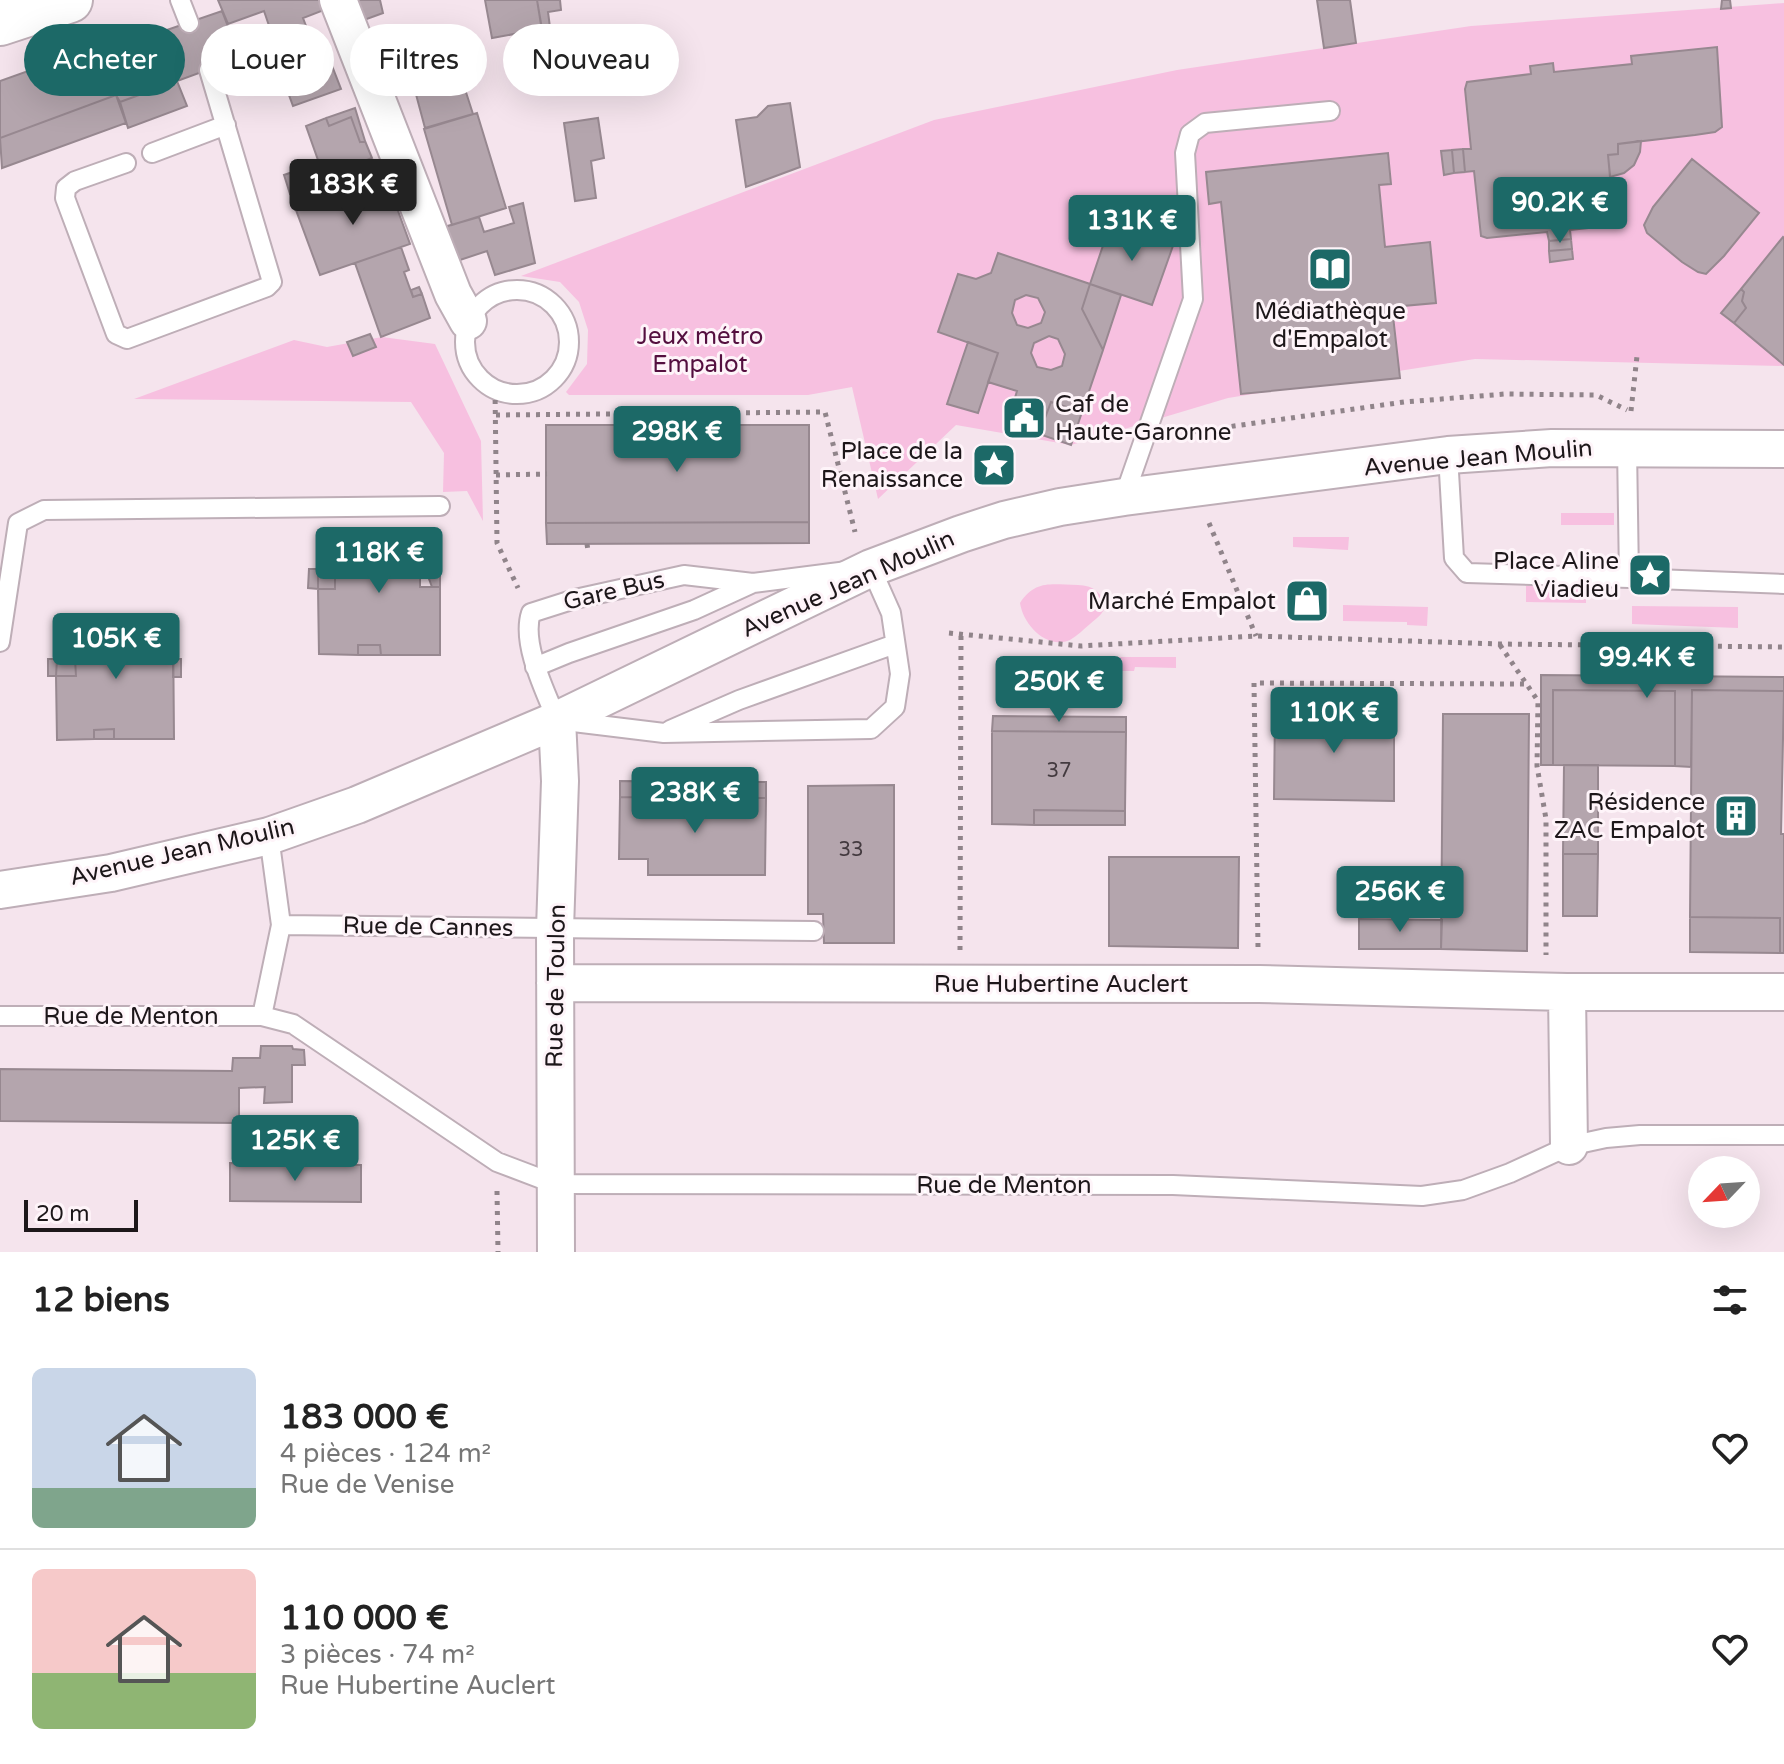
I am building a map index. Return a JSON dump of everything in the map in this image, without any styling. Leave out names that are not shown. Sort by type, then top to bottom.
[{"type":"street","points":[[0,23],[70,0]]},
{"type":"street","points":[[338,0],[453,294],[468,321]]},
{"type":"street","name":"Avenue Jean Moulin","points":[[0,890],[111,873],[269,836],[357,805],[557,720],[871,568],[1004,520],[1124,497],[1448,455],[1552,448],[1784,449]]},
{"type":"street","name":"Rue de Toulon","points":[[556,1252],[555,929],[560,781],[557,720]]},
{"type":"street","name":"Rue Hubertine Auclert","points":[[555,983],[1259,984],[1556,993],[1784,992]]},
{"type":"street","points":[[1556,993],[1569,1146]]},
{"type":"lane","points":[[180,0],[189,23]]},
{"type":"lane","points":[[126,163],[75,181],[66,188],[65,198],[116,334],[127,339],[267,287],[272,282],[217,96]]},
{"type":"lane","points":[[1124,497],[1193,299],[1185,153],[1190,134],[1205,123],[1330,111]]},
{"type":"lane","points":[[152,153],[226,125]]},
{"type":"lane","points":[[509,290],[526,290],[543,296],[557,307],[566,322],[569,340],[567,357],[559,373],[546,385],[530,392],[512,394],[495,390],[477,374],[466,353],[464,337],[468,321],[478,306],[492,296],[509,290]]},
{"type":"lane","points":[[1627,447],[1629,578]]},
{"type":"lane","points":[[1448,455],[1454,558],[1467,573],[1784,584]]},
{"type":"lane","points":[[0,642],[18,523],[44,510],[440,506]]},
{"type":"lane","points":[[557,720],[664,733],[871,729],[895,707],[900,674],[891,613],[871,568]]},
{"type":"lane","name":"Gare Bus","points":[[557,720],[535,667],[528,624],[531,613],[575,599],[684,575],[753,583],[871,568]]},
{"type":"lane","name":"Gare Bus","points":[[535,667],[694,610],[753,583]]},
{"type":"lane","points":[[664,733],[739,700],[895,644]]},
{"type":"lane","points":[[262,1016],[281,925],[269,836]]},
{"type":"lane","name":"Rue de Cannes","points":[[281,925],[814,931]]},
{"type":"lane","name":"Rue de Menton","points":[[0,1016],[262,1016],[293,1024],[497,1162],[555,1184],[1173,1185],[1422,1196],[1463,1190],[1569,1146],[1606,1138],[1640,1135],[1784,1135]]},
{"type":"path","points":[[1631,411],[1637,356]]},
{"type":"path","points":[[495,390],[497,543],[531,613]]},
{"type":"path","points":[[1192,432],[1404,402],[1505,394],[1596,395],[1631,411],[1646,411]]},
{"type":"path","points":[[496,415],[825,412],[855,532]]},
{"type":"path","points":[[496,475],[547,474]]},
{"type":"path","points":[[1203,510],[1256,636]]},
{"type":"path","points":[[949,633],[1081,646],[1256,636],[1500,644],[1784,647]]},
{"type":"path","points":[[960,984],[961,635]]},
{"type":"path","points":[[1500,644],[1538,701],[1537,766],[1546,819],[1556,993]]},
{"type":"path","points":[[1259,984],[1254,683],[1524,684]]},
{"type":"path","points":[[497,1162],[498,1252]]},
{"type":"green space","name":"Jeux métro Empalot","points":[[1784,3],[1784,366],[1475,359],[1228,398],[1071,445],[956,425],[878,499],[852,387],[808,395],[569,395],[566,392],[587,364],[588,330],[579,302],[560,282],[521,276],[934,120],[1177,70],[1471,26]]},
{"type":"green space","points":[[382,337],[435,344],[481,441],[483,521],[467,491],[443,492],[444,453],[411,402],[134,399],[294,340],[327,347]]},
{"type":"green space","points":[[1561,513],[1614,513],[1614,525],[1561,525]]},
{"type":"green space","points":[[1293,537],[1349,537],[1348,550],[1293,547]]},
{"type":"green space","points":[[1045,585],[1092,588],[1098,593],[1106,605],[1101,613],[1070,640],[1052,641],[1037,633],[1022,611],[1020,603],[1026,595]]},
{"type":"green space","points":[[1526,586],[1586,586],[1586,603],[1526,602]]},
{"type":"green space","points":[[1343,605],[1428,607],[1427,626],[1407,625],[1407,622],[1343,621]]},
{"type":"green space","points":[[1632,606],[1738,607],[1738,628],[1632,624]]},
{"type":"green space","points":[[1114,657],[1176,657],[1176,668],[1135,667],[1134,671],[1114,671]]},
{"type":"building","points":[[218,0],[320,0],[324,10],[303,18],[305,24],[268,24],[264,11],[228,24]]},
{"type":"building","points":[[358,0],[380,0],[383,13],[364,20]]},
{"type":"building","points":[[485,0],[537,0],[541,24],[503,24],[503,36],[492,38]]},
{"type":"building","points":[[537,0],[560,0],[561,10],[548,12],[550,24],[541,24]]},
{"type":"building","points":[[1317,0],[1350,0],[1356,43],[1324,48]]},
{"type":"building","points":[[1722,0],[1730,0],[1731,8],[1721,9]]},
{"type":"building","points":[[222,11],[227,24],[201,24],[201,72],[185,78],[185,24]]},
{"type":"building","points":[[1717,47],[1722,127],[1715,132],[1618,144],[1618,154],[1608,155],[1615,225],[1570,230],[1571,239],[1549,241],[1547,232],[1481,236],[1474,171],[1465,172],[1463,149],[1471,149],[1465,89],[1467,82],[1531,74],[1530,66],[1553,63],[1554,72],[1632,64],[1631,56]]},
{"type":"building","points":[[334,71],[341,89],[334,91]]},
{"type":"building","points":[[24,72],[24,96],[113,96],[0,138],[0,81]]},
{"type":"building","points":[[113,96],[116,96],[126,123],[2,168],[0,138]]},
{"type":"building","points":[[117,96],[136,96],[120,102]]},
{"type":"building","points":[[136,96],[183,96],[187,106],[128,128],[120,102]]},
{"type":"building","points":[[289,96],[321,96],[293,106]]},
{"type":"building","points":[[416,96],[467,96],[473,114],[425,128]]},
{"type":"building","points":[[790,103],[800,167],[746,187],[736,120],[757,117],[768,106]]},
{"type":"building","points":[[355,108],[365,141],[360,142],[351,117],[329,126],[326,118]]},
{"type":"building","points":[[477,113],[506,208],[452,225],[424,129]]},
{"type":"building","points":[[351,117],[360,142],[365,141],[372,158],[325,176],[326,180],[290,194],[284,175],[319,163],[306,126],[326,118],[329,126]]},
{"type":"building","points":[[598,118],[604,158],[591,161],[596,198],[575,201],[564,123]]},
{"type":"building","points":[[1641,141],[1634,165],[1624,173],[1610,177],[1608,155],[1618,154],[1618,144]]},
{"type":"building","points":[[1463,149],[1465,172],[1454,173],[1452,150]]},
{"type":"building","points":[[1452,150],[1454,173],[1444,175],[1441,151]]},
{"type":"building","name":"Médiathèque d'Empalot","points":[[1388,153],[1391,184],[1379,185],[1385,247],[1430,242],[1436,303],[1392,307],[1400,378],[1241,394],[1221,202],[1209,204],[1206,172]]},
{"type":"building","points":[[1692,159],[1759,213],[1706,274],[1682,262],[1647,233],[1644,225],[1653,207]]},
{"type":"building","points":[[386,178],[410,244],[320,275],[296,210]]},
{"type":"building","points":[[523,203],[535,263],[495,275],[487,251],[457,261],[444,227],[479,217],[484,232],[514,223],[509,207]]},
{"type":"building","points":[[1111,222],[1174,243],[1152,305],[1090,284]]},
{"type":"building","points":[[1783,237],[1784,365],[1734,323],[1746,308],[1741,289]]},
{"type":"building","points":[[1571,239],[1572,249],[1549,251],[1549,241]]},
{"type":"building","points":[[401,247],[409,270],[404,272],[413,297],[422,294],[430,318],[381,337],[355,263]]},
{"type":"building","points":[[1572,249],[1573,259],[1550,262],[1549,251]]},
{"type":"building","points":[[998,253],[1090,284],[1082,309],[1103,350],[1082,412],[1051,402],[1039,434],[1007,424],[1017,391],[988,382],[998,353],[938,332],[958,274],[976,279],[991,273]],"holes":[[[1026,295],[1038,298],[1045,312],[1041,323],[1028,328],[1017,325],[1012,313],[1015,300]],[[1049,336],[1058,339],[1065,354],[1062,366],[1051,370],[1037,367],[1031,353],[1034,343]]]},
{"type":"building","points":[[1090,284],[1121,295],[1103,350],[1082,309]]},
{"type":"building","points":[[419,287],[422,294],[413,297],[411,290]]},
{"type":"building","points":[[1741,289],[1746,308],[1734,323],[1721,313]]},
{"type":"building","points":[[370,334],[376,347],[353,356],[347,342]]},
{"type":"building","points":[[968,342],[998,353],[978,413],[947,404]]},
{"type":"building","points":[[1051,402],[1082,412],[1071,445],[1039,434]]},
{"type":"building","points":[[546,425],[809,425],[809,522],[546,523]]},
{"type":"building","points":[[809,522],[809,543],[547,544],[546,523]]},
{"type":"building","points":[[439,534],[440,568],[420,568],[420,587],[440,587],[440,655],[381,655],[380,645],[358,645],[358,655],[319,654],[318,589],[335,589],[335,569],[318,569],[319,535]]},
{"type":"building","points":[[425,568],[440,568],[440,587],[432,587]]},
{"type":"building","points":[[309,569],[318,569],[318,589],[308,588]]},
{"type":"building","points":[[318,569],[335,569],[335,589],[318,589]]},
{"type":"building","points":[[57,623],[173,623],[174,739],[114,739],[114,729],[94,730],[94,739],[57,740],[56,676],[76,676],[75,659],[57,659]]},
{"type":"building","points":[[358,645],[380,645],[381,655],[358,655]]},
{"type":"building","points":[[48,659],[57,659],[56,676],[48,676]]},
{"type":"building","points":[[57,659],[75,659],[76,676],[56,676]]},
{"type":"building","points":[[173,659],[181,659],[181,677],[173,677]]},
{"type":"building","points":[[1541,675],[1784,677],[1784,691],[1692,690],[1691,767],[1675,766],[1675,691],[1553,690],[1553,765],[1541,765]]},
{"type":"building","points":[[1553,690],[1675,691],[1675,766],[1553,765]]},
{"type":"building","name":"Résidence ZAC Empalot","points":[[1692,690],[1784,691],[1781,834],[1784,834],[1784,953],[1780,953],[1780,918],[1690,917]]},
{"type":"building","points":[[1275,710],[1394,711],[1394,801],[1274,799]]},
{"type":"building","points":[[1443,714],[1529,714],[1527,951],[1441,949]]},
{"type":"building","points":[[993,716],[1126,717],[1126,732],[992,731]]},
{"type":"building","points":[[114,729],[114,739],[94,739],[94,730]]},
{"type":"building","points":[[992,731],[1126,732],[1125,811],[1034,810],[1034,825],[992,824]]},
{"type":"building","points":[[1564,765],[1598,765],[1598,854],[1563,854]]},
{"type":"building","points":[[620,781],[766,782],[766,798],[620,797]]},
{"type":"building","points":[[894,785],[894,943],[824,943],[823,914],[808,914],[808,786]]},
{"type":"building","points":[[620,797],[766,798],[765,875],[648,875],[648,859],[619,859]]},
{"type":"building","points":[[1034,810],[1125,811],[1125,825],[1034,825]]},
{"type":"building","points":[[1563,854],[1598,854],[1597,916],[1563,916]]},
{"type":"building","points":[[1109,857],[1239,857],[1238,948],[1109,946]]},
{"type":"building","points":[[1690,917],[1780,918],[1780,953],[1690,952]]},
{"type":"building","points":[[1359,919],[1442,920],[1441,949],[1359,949]]},
{"type":"building","points":[[261,1046],[292,1046],[293,1049],[304,1050],[305,1065],[292,1065],[292,1102],[264,1103],[265,1087],[239,1088],[239,1123],[0,1121],[0,1069],[232,1071],[233,1058],[260,1058]]},
{"type":"building","points":[[230,1163],[361,1165],[361,1202],[230,1201]]},
{"type":"place","name":"Médiathèque d'Empalot","points":[[1330,269]]},
{"type":"place","name":"Caf de Haute-Garonne","points":[[1024,418]]},
{"type":"place","name":"Place de la Renaissance","points":[[994,465]]},
{"type":"place","name":"Place Aline Viadieu","points":[[1650,575]]},
{"type":"place","name":"Marché Empalot","points":[[1307,601]]},
{"type":"place","name":"Résidence ZAC Empalot","points":[[1736,816]]}]
